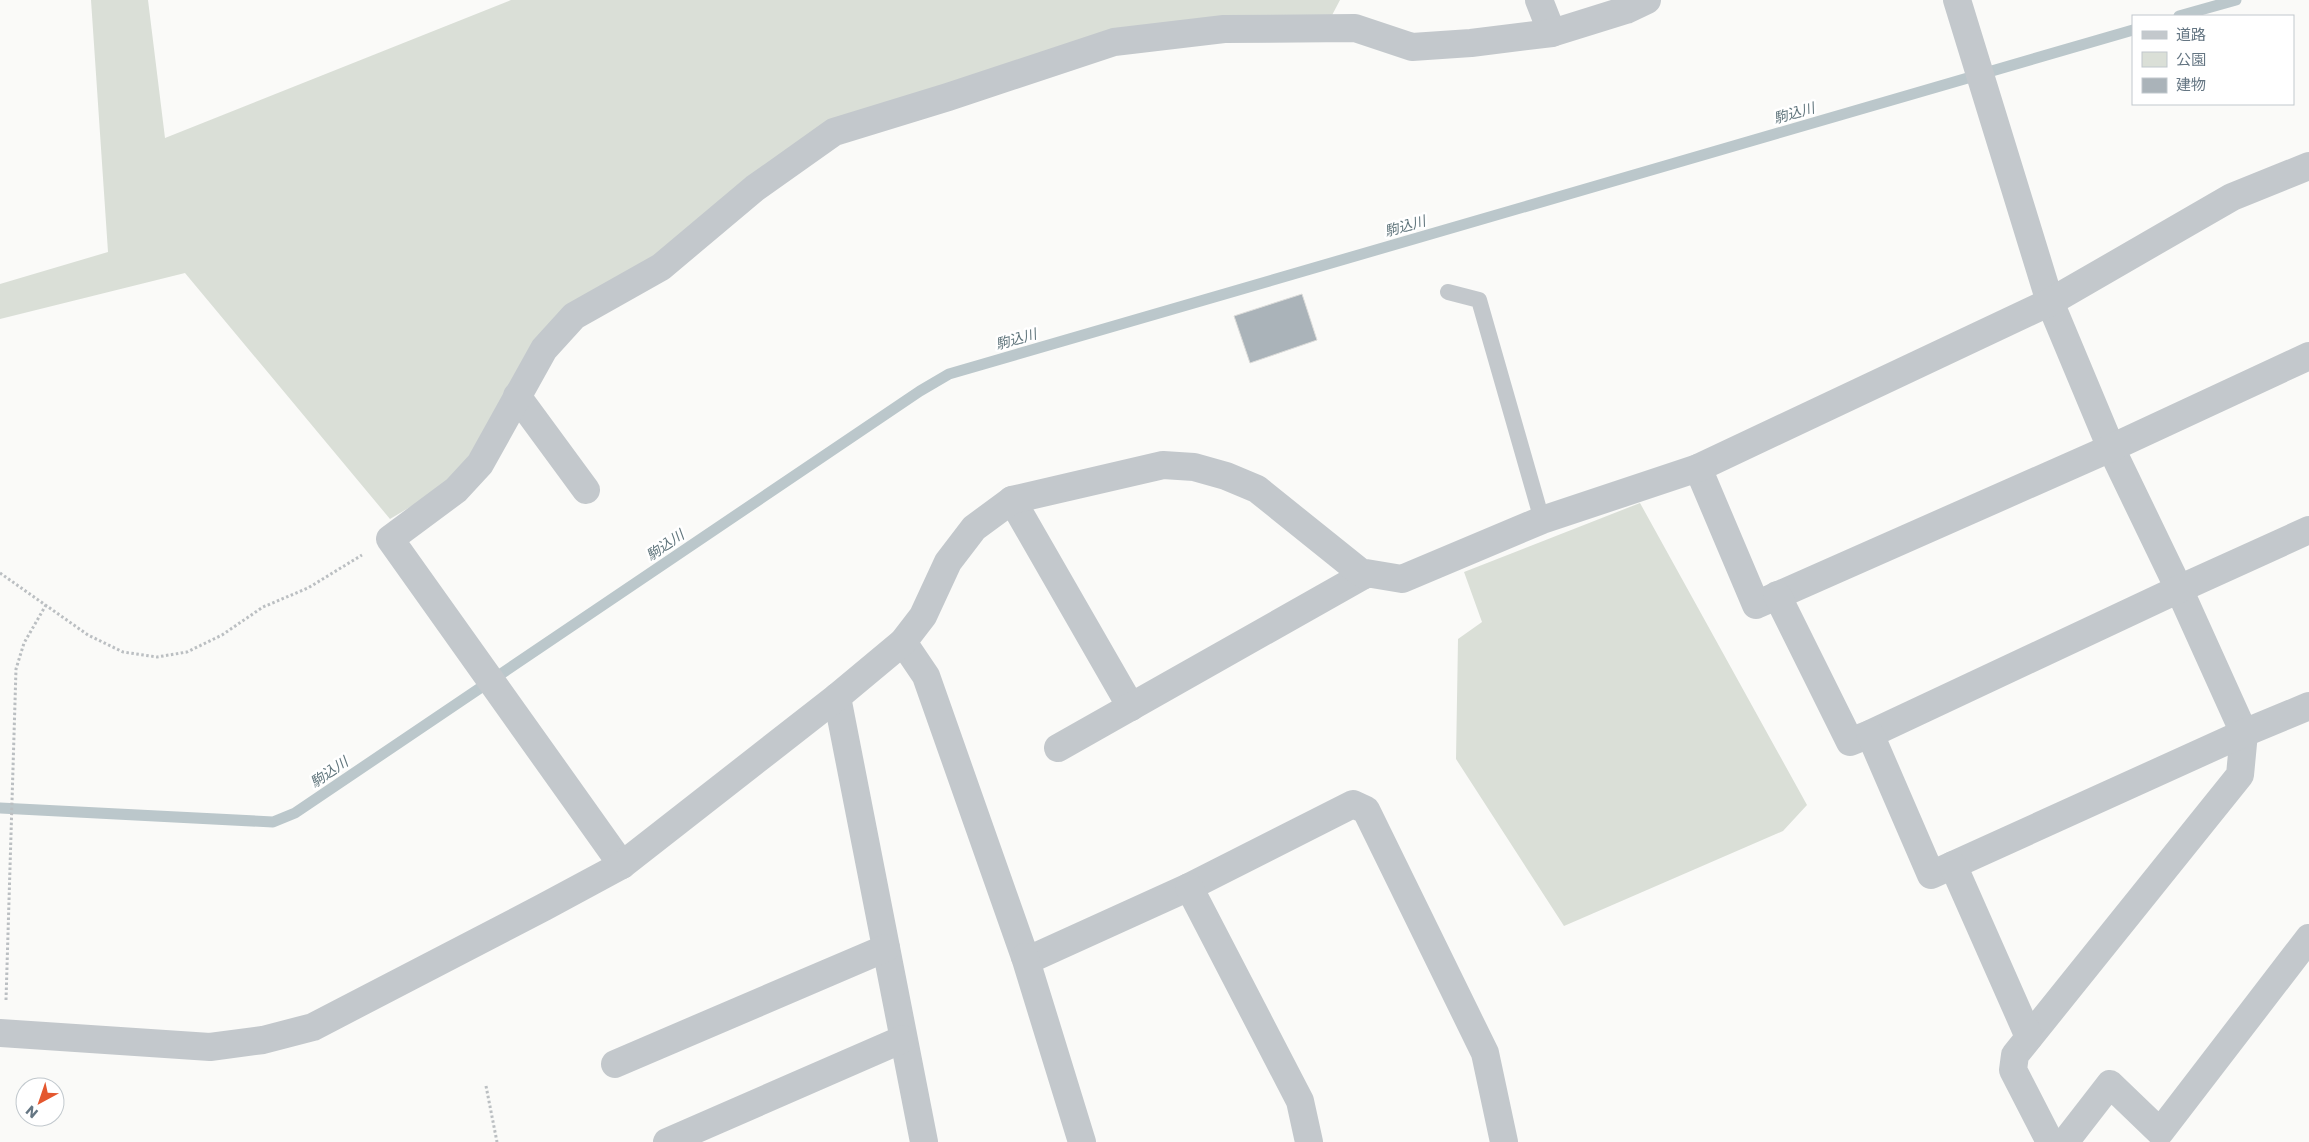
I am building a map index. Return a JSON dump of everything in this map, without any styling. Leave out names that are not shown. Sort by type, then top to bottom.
[{"type":"street","points":[[1539,0],[1552,33]]},
{"type":"street","points":[[622,865],[390,539],[456,490],[480,464],[544,349],[574,316],[661,267],[755,188],[834,132],[948,97],[1114,42],[1224,29],[1355,28],[1412,47],[1471,43],[1552,33],[1626,10],[1647,0]]},
{"type":"street","points":[[1957,0],[2050,302],[2111,448],[2179,589],[2244,733],[2240,775],[2015,1055],[2013,1070],[2050,1142]]},
{"type":"street","points":[[1058,748],[1366,573],[1402,579],[1542,520],[1698,468],[2050,302],[2232,197],[2309,166]]},
{"type":"street","points":[[1698,468],[1756,605],[2111,448],[2309,356]]},
{"type":"street","points":[[517,396],[586,490]]},
{"type":"street","points":[[3,1033],[210,1047],[263,1040],[313,1027],[622,865],[837,697],[903,642],[923,616],[948,562],[974,528],[1012,500],[1163,465],[1194,467],[1226,476],[1257,489],[1364,575]]},
{"type":"street","points":[[1012,500],[1131,707]]},
{"type":"street","points":[[1777,595],[1850,742],[2309,530]]},
{"type":"street","points":[[903,642],[926,676],[1025,957],[1082,1142]]},
{"type":"street","points":[[837,697],[924,1142]]},
{"type":"street","points":[[1870,734],[1931,875],[2244,733],[2309,706]]},
{"type":"street","points":[[1025,957],[1037,956],[1190,887],[1353,804],[1366,810],[1485,1053],[1504,1142]]},
{"type":"street","points":[[1953,865],[2029,1037]]},
{"type":"street","points":[[1190,887],[1300,1101],[1309,1142]]},
{"type":"street","points":[[2065,1142],[2110,1084],[2160,1132],[2309,938]]},
{"type":"street","points":[[615,1064],[886,948]]},
{"type":"street","points":[[667,1142],[903,1039]]},
{"type":"lane","points":[[1448,292],[1479,300],[1542,520]]},
{"type":"path","points":[[0,573],[88,635],[123,652],[157,657],[187,652],[222,635],[263,607],[308,588],[390,539]]},
{"type":"path","points":[[3,1033],[16,669],[24,643],[46,605]]},
{"type":"path","points":[[486,1086],[497,1142]]},
{"type":"green space","points":[[91,0],[148,0],[165,138],[511,0],[1340,0],[1330,19],[1227,21],[832,120],[655,261],[511,391],[452,482],[390,519],[185,273],[0,319],[0,284],[108,252]]},
{"type":"green space","points":[[1640,503],[1807,805],[1783,831],[1564,926],[1456,759],[1458,639],[1482,622],[1464,572]]},
{"type":"building","points":[[1302,294],[1317,340],[1250,363],[1234,316]]},
{"type":"waterway","name":"駒込川","points":[[2183,15],[2236,0]]},
{"type":"waterway","name":"駒込川","points":[[0,808],[273,822],[295,813],[920,391],[949,374],[2132,30]]}]
